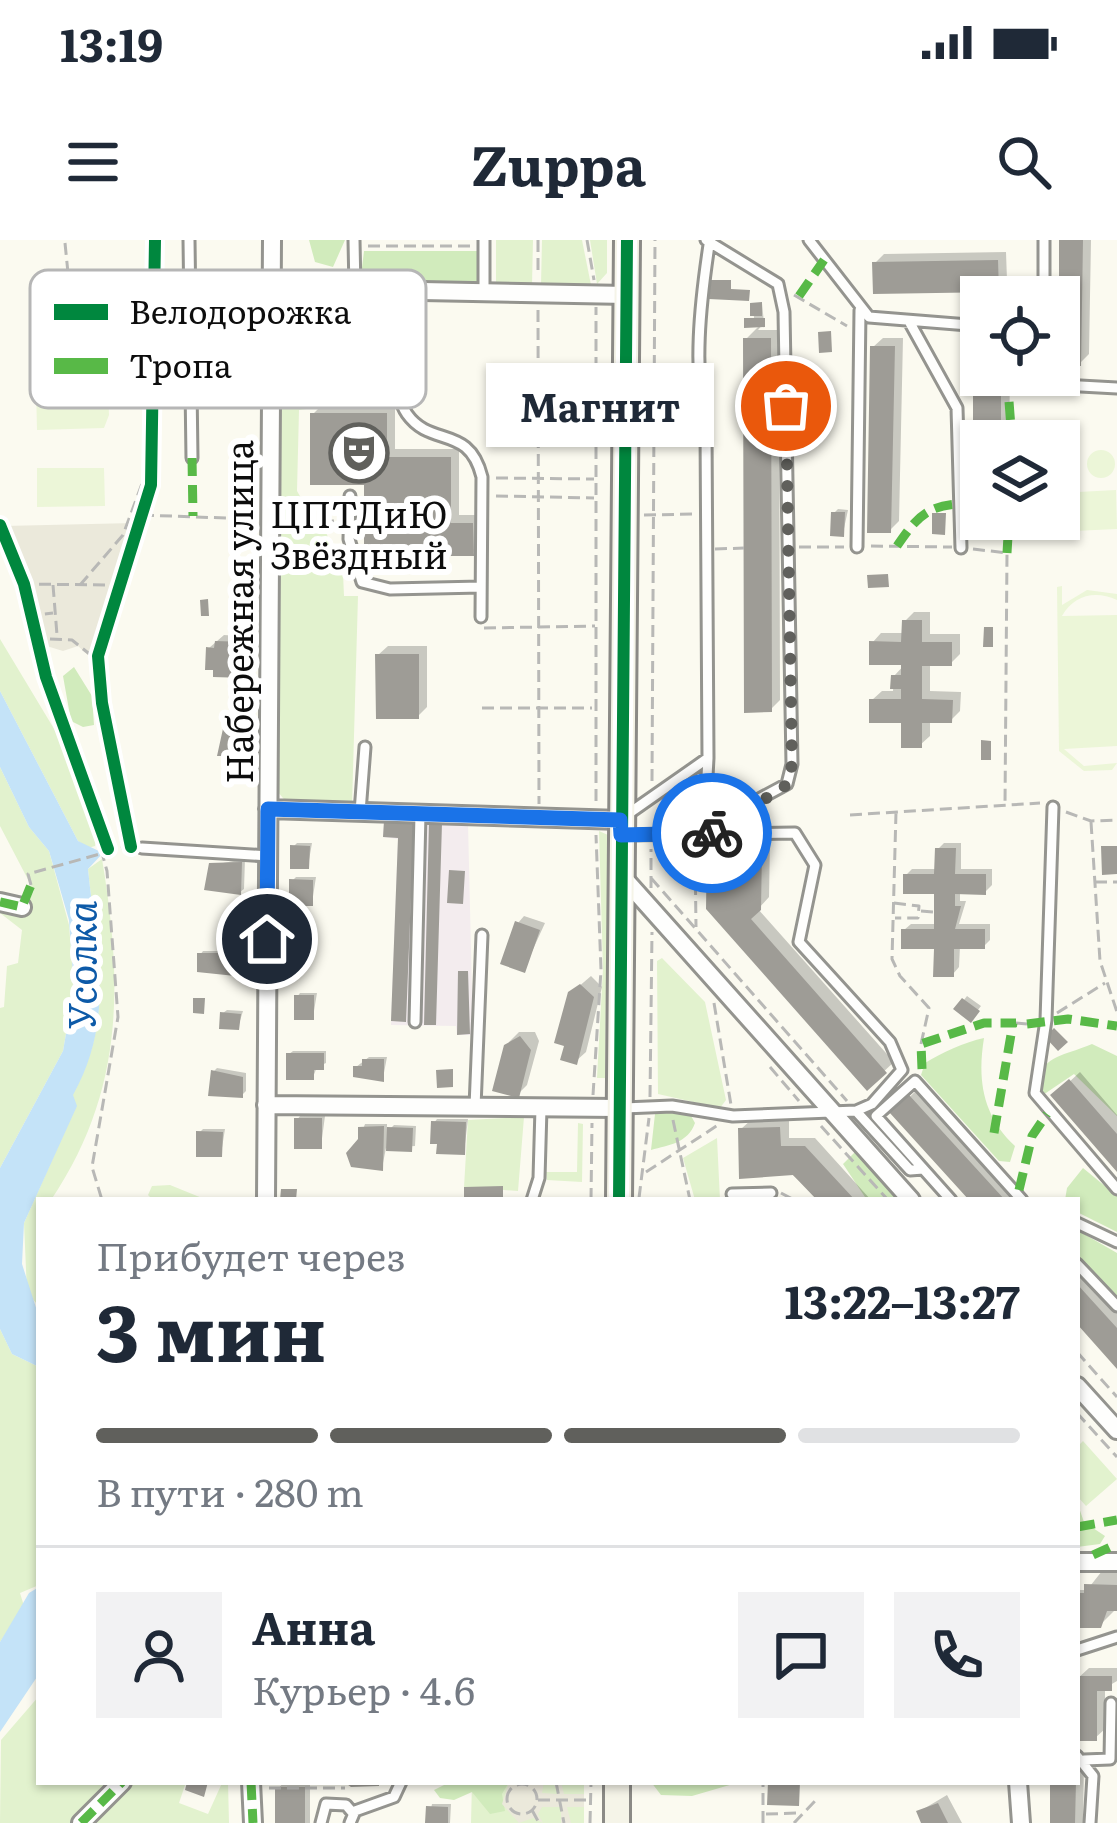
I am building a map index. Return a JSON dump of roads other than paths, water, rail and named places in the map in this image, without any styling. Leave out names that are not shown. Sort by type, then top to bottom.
[{"type":"street","points":[[619,1197],[605,1108],[620,874],[612,825],[627,240]]},
{"type":"street","points":[[426,291],[627,295]]},
{"type":"street","name":"Набережная улица","points":[[266,1197],[271,408]]},
{"type":"street","points":[[268,809],[539,818],[612,825]]},
{"type":"street","points":[[620,874],[908,1197]]},
{"type":"street","points":[[0,902],[22,907]]},
{"type":"street","points":[[266,1105],[605,1108]]},
{"type":"street","points":[[1080,1389],[1117,1430]]},
{"type":"street","points":[[1080,1562],[1117,1562]]},
{"type":"street","points":[[80,1823],[119,1785]]},
{"type":"street","points":[[253,1823],[258,1785]]},
{"type":"street","points":[[617,1785],[617,1823]]},
{"type":"street","points":[[1018,1785],[1021,1823]]},
{"type":"lane","points":[[809,240],[860,310],[882,321],[960,325]]},
{"type":"lane","points":[[1044,240],[1044,276]]},
{"type":"lane","points":[[707,242],[778,284],[780,293],[792,764],[788,784],[746,806],[714,833],[706,814],[706,429],[699,398],[707,242]]},
{"type":"lane","points":[[484,243],[484,292]]},
{"type":"lane","points":[[857,547],[860,310]]},
{"type":"lane","points":[[910,322],[957,408],[961,548]]},
{"type":"lane","points":[[1080,384],[1117,388]]},
{"type":"lane","points":[[191,408],[192,458]]},
{"type":"lane","points":[[404,408],[421,427],[461,441],[477,457],[482,477],[482,623]]},
{"type":"lane","points":[[350,496],[353,566],[362,581],[390,589],[481,587]]},
{"type":"lane","points":[[360,812],[364,748]]},
{"type":"lane","points":[[612,825],[708,758]]},
{"type":"lane","points":[[1053,807],[1046,1020],[1036,1102],[1117,1189]]},
{"type":"lane","points":[[416,1022],[420,814]]},
{"type":"lane","points":[[605,1108],[672,1106],[733,1115],[856,1111],[872,1104],[902,1070],[890,1042],[799,942],[814,866],[795,832],[695,834],[612,825]]},
{"type":"lane","points":[[133,847],[268,856]]},
{"type":"lane","points":[[475,1107],[482,935]]},
{"type":"lane","points":[[948,1197],[876,1116],[915,1081],[1019,1197]]},
{"type":"lane","points":[[533,1197],[539,1178],[541,1108]]},
{"type":"lane","points":[[856,1111],[910,1170],[923,1169]]},
{"type":"lane","points":[[732,1194],[772,1193]]},
{"type":"lane","points":[[1080,1224],[1117,1242]]},
{"type":"lane","points":[[1080,1267],[1117,1306]]},
{"type":"lane","points":[[1080,1649],[1117,1636]]},
{"type":"lane","points":[[1080,1758],[1110,1759],[1111,1703]]},
{"type":"lane","points":[[1080,1758],[1093,1776],[1090,1823]]},
{"type":"lane","points":[[321,1823],[326,1804],[346,1805],[351,1818],[384,1804],[398,1785]]},
{"type":"water","name":"Усолка","points":[[0,691],[78,841],[103,853],[88,869],[100,984],[95,1038],[73,1095],[77,1106],[24,1223],[22,1264],[36,1308],[36,1366],[12,1354],[0,1329],[0,1168],[63,1051],[74,988],[69,920],[49,851],[29,827],[0,767]]},
{"type":"water","points":[[36,1589],[36,1678],[0,1732],[0,1642]]},
{"type":"place","name":"Магнит","points":[[786,406]]},
{"type":"place","name":"ЦПТДиЮ Звёздный","points":[[359,453]]}]
